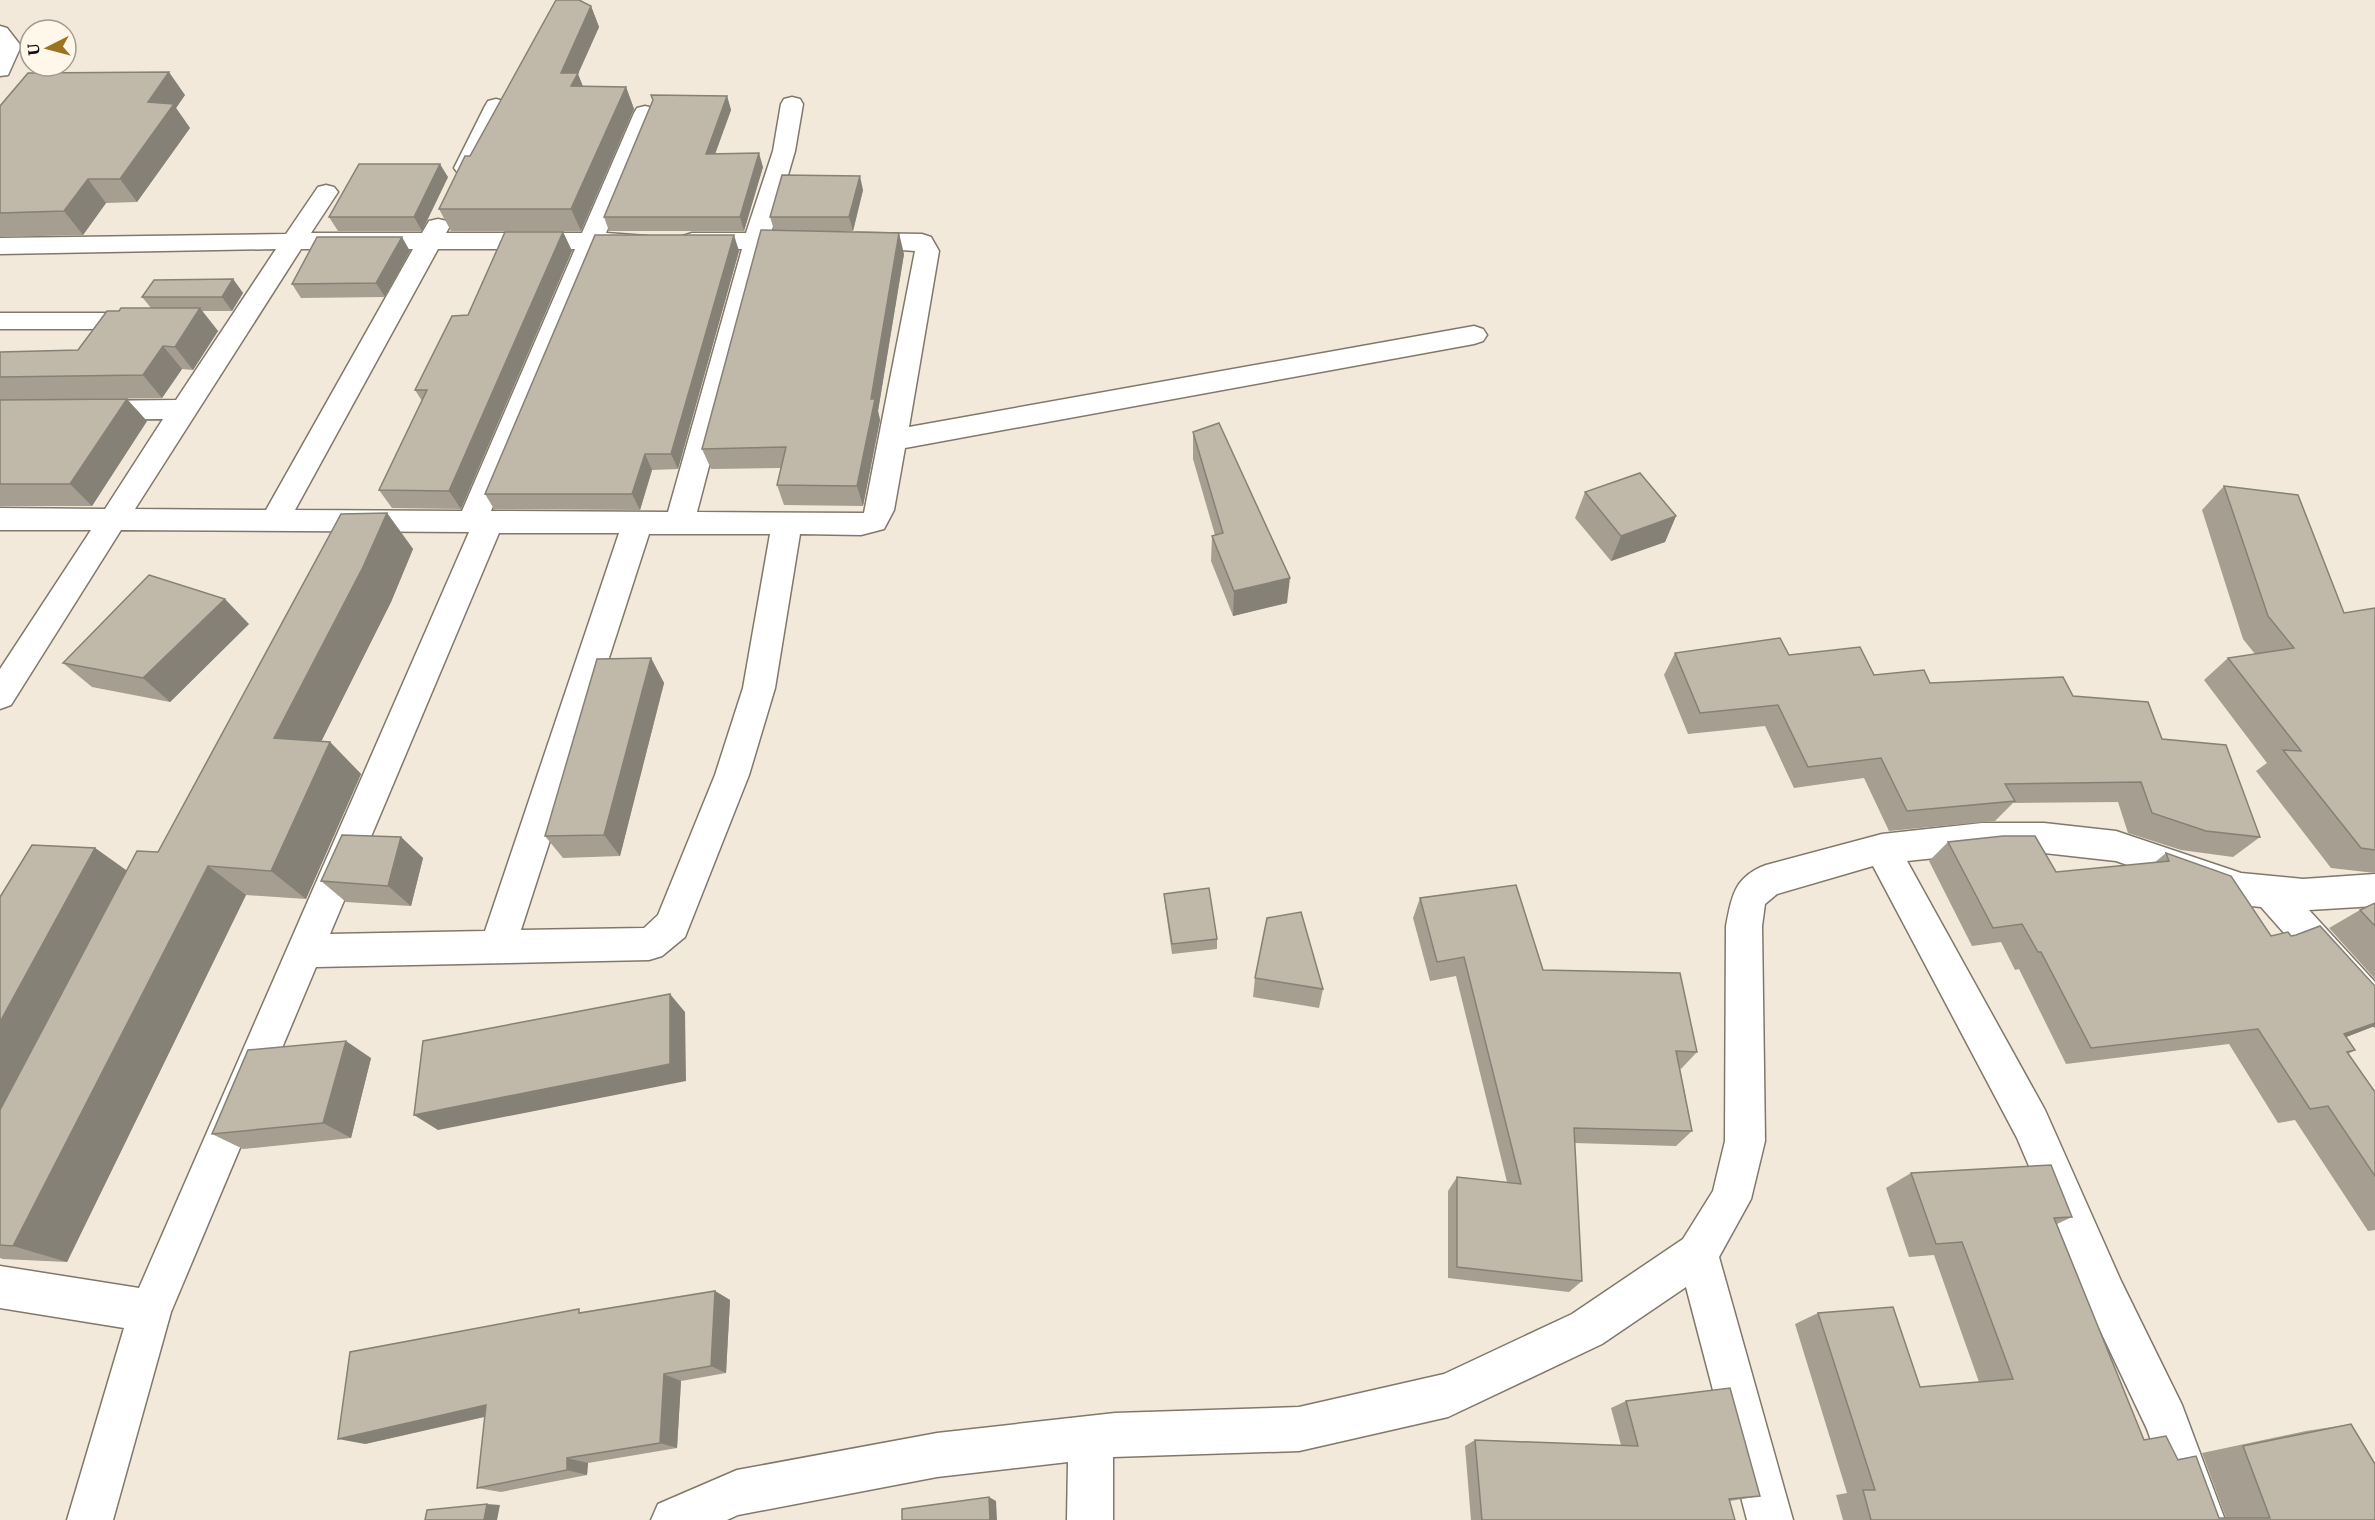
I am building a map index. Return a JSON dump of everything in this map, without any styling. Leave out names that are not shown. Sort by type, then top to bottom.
[{"type":"street","points":[[0,32],[10,46],[0,70]]},
{"type":"street","points":[[680,521],[756,241],[784,151],[792,104]]},
{"type":"street","points":[[274,520],[431,242],[496,106]]},
{"type":"street","points":[[90,1520],[150,1311],[304,951],[645,113]]},
{"type":"street","points":[[0,696],[184,409],[228,321],[293,241],[326,192]]},
{"type":"street","points":[[0,246],[293,241],[831,241],[922,242],[927,251],[880,510],[874,521],[861,524],[680,521],[0,519]]},
{"type":"street","points":[[0,321],[168,321]]},
{"type":"street","points":[[892,440],[1474,335]]},
{"type":"street","points":[[0,411],[184,409]]},
{"type":"street","points":[[324,552],[340,521]]},
{"type":"street","points":[[498,946],[638,521]]},
{"type":"street","points":[[304,951],[649,944],[663,935],[672,926],[732,775],[759,688],[787,523]]},
{"type":"street","points":[[675,1520],[737,1493],[937,1455],[1115,1435],[1299,1429],[1448,1395],[1587,1329],[1698,1254],[1731,1198],[1745,1141],[1744,926],[1749,897],[1766,881],[1823,863],[1882,849],[1982,838],[2044,838],[2115,846],[2241,888],[2302,895],[2375,890]]},
{"type":"street","points":[[1882,849],[2031,1124],[2106,1296],[2166,1421],[2202,1520]]},
{"type":"street","points":[[2269,891],[2375,1009]]},
{"type":"street","points":[[1698,1254],[1770,1520]]},
{"type":"street","points":[[0,1287],[150,1311]]},
{"type":"street","points":[[1090,1520],[1091,1437]]},
{"type":"building","points":[[556,0],[579,0],[591,6],[561,73],[578,73],[571,86],[626,87],[571,209],[439,209],[465,156],[470,156]]},
{"type":"building","points":[[169,72],[148,102],[174,104],[120,179],[88,179],[64,211],[0,213],[0,106],[24,78],[78,78],[78,73]]},
{"type":"building","points":[[651,95],[727,96],[706,154],[759,153],[740,217],[604,217],[653,100]]},
{"type":"building","points":[[359,164],[440,164],[414,217],[329,217]]},
{"type":"building","points":[[782,175],[860,176],[849,217],[770,217]]},
{"type":"building","points":[[761,230],[899,233],[871,399],[875,399],[857,486],[777,485],[786,447],[702,449]]},
{"type":"building","points":[[505,232],[563,232],[449,491],[379,490],[427,390],[415,390],[452,316],[468,315]]},
{"type":"building","points":[[595,235],[734,235],[671,454],[645,454],[632,494],[485,494]]},
{"type":"building","points":[[317,237],[402,237],[376,283],[292,284]]},
{"type":"building","points":[[233,279],[222,297],[142,297],[154,280]]},
{"type":"building","points":[[121,308],[200,308],[175,347],[163,346],[143,375],[0,377],[0,352],[78,350],[107,311],[119,311]]},
{"type":"building","points":[[127,399],[70,484],[0,484],[0,400]]},
{"type":"building","points":[[1219,423],[1290,578],[1234,591],[1212,536],[1223,533],[1193,432]]},
{"type":"building","points":[[1640,473],[1676,516],[1621,536],[1585,492]]},
{"type":"building","points":[[2224,486],[2298,495],[2344,613],[2375,608],[2375,850],[2361,848],[2283,750],[2301,751],[2228,658],[2294,648],[2268,616]]},
{"type":"building","points":[[387,513],[363,567],[274,738],[330,742],[271,871],[208,866],[13,1246],[0,1245],[0,1110],[137,851],[158,852],[341,514]]},
{"type":"building","points":[[149,575],[225,599],[143,678],[63,663]]},
{"type":"building","points":[[1780,638],[1789,655],[1860,647],[1874,675],[1924,670],[1930,683],[2063,677],[2073,696],[2148,702],[2162,739],[2226,745],[2260,837],[2206,831],[2152,813],[2141,782],[2005,784],[2015,801],[1907,811],[1881,758],[1808,767],[1778,705],[1700,713],[1675,653]]},
{"type":"building","points":[[651,658],[604,835],[545,836],[597,659]]},
{"type":"building","points":[[342,835],[401,837],[388,886],[321,881]]},
{"type":"building","points":[[2003,836],[2035,836],[2056,872],[2169,861],[2166,853],[2231,876],[2271,936],[2288,932],[2291,936],[2296,935],[2320,926],[2375,986],[2375,1023],[2344,1034],[2355,1050],[2347,1052],[2375,1092],[2375,1176],[2328,1106],[2310,1109],[2258,1029],[2091,1048],[2041,952],[2038,952],[2022,924],[1993,928],[1948,842]]},
{"type":"building","points":[[32,845],[95,848],[0,1022],[0,897]]},
{"type":"building","points":[[1516,885],[1543,970],[1680,973],[1697,1052],[1676,1051],[1692,1131],[1574,1128],[1582,1281],[1457,1267],[1457,1177],[1521,1184],[1464,957],[1437,962],[1420,898]]},
{"type":"building","points":[[1209,888],[1217,939],[1172,944],[1164,894]]},
{"type":"building","points":[[2375,903],[2375,926],[2360,910]]},
{"type":"building","points":[[1301,912],[1323,989],[1255,978],[1267,918]]},
{"type":"building","points":[[670,994],[670,1064],[414,1115],[423,1041]]},
{"type":"building","points":[[346,1041],[323,1123],[212,1134],[248,1050]]},
{"type":"building","points":[[2051,1165],[2072,1217],[2054,1218],[2144,1440],[2166,1436],[2178,1460],[2196,1456],[2219,1518],[2270,1518],[2243,1446],[2351,1424],[2375,1464],[2375,1520],[1871,1520],[1863,1490],[1875,1490],[1818,1313],[1893,1307],[1920,1387],[2013,1379],[1962,1242],[1936,1244],[1911,1173]]},
{"type":"building","points":[[715,1291],[711,1366],[664,1374],[660,1443],[567,1458],[567,1470],[477,1488],[486,1405],[338,1439],[350,1352],[579,1309],[579,1313]]},
{"type":"building","points":[[1730,1388],[1760,1496],[1729,1499],[1735,1520],[1482,1520],[1475,1440],[1638,1446],[1626,1401]]},
{"type":"building","points":[[989,1497],[990,1520],[902,1520],[902,1509]]},
{"type":"building","points":[[487,1504],[484,1520],[425,1520],[427,1510]]}]
